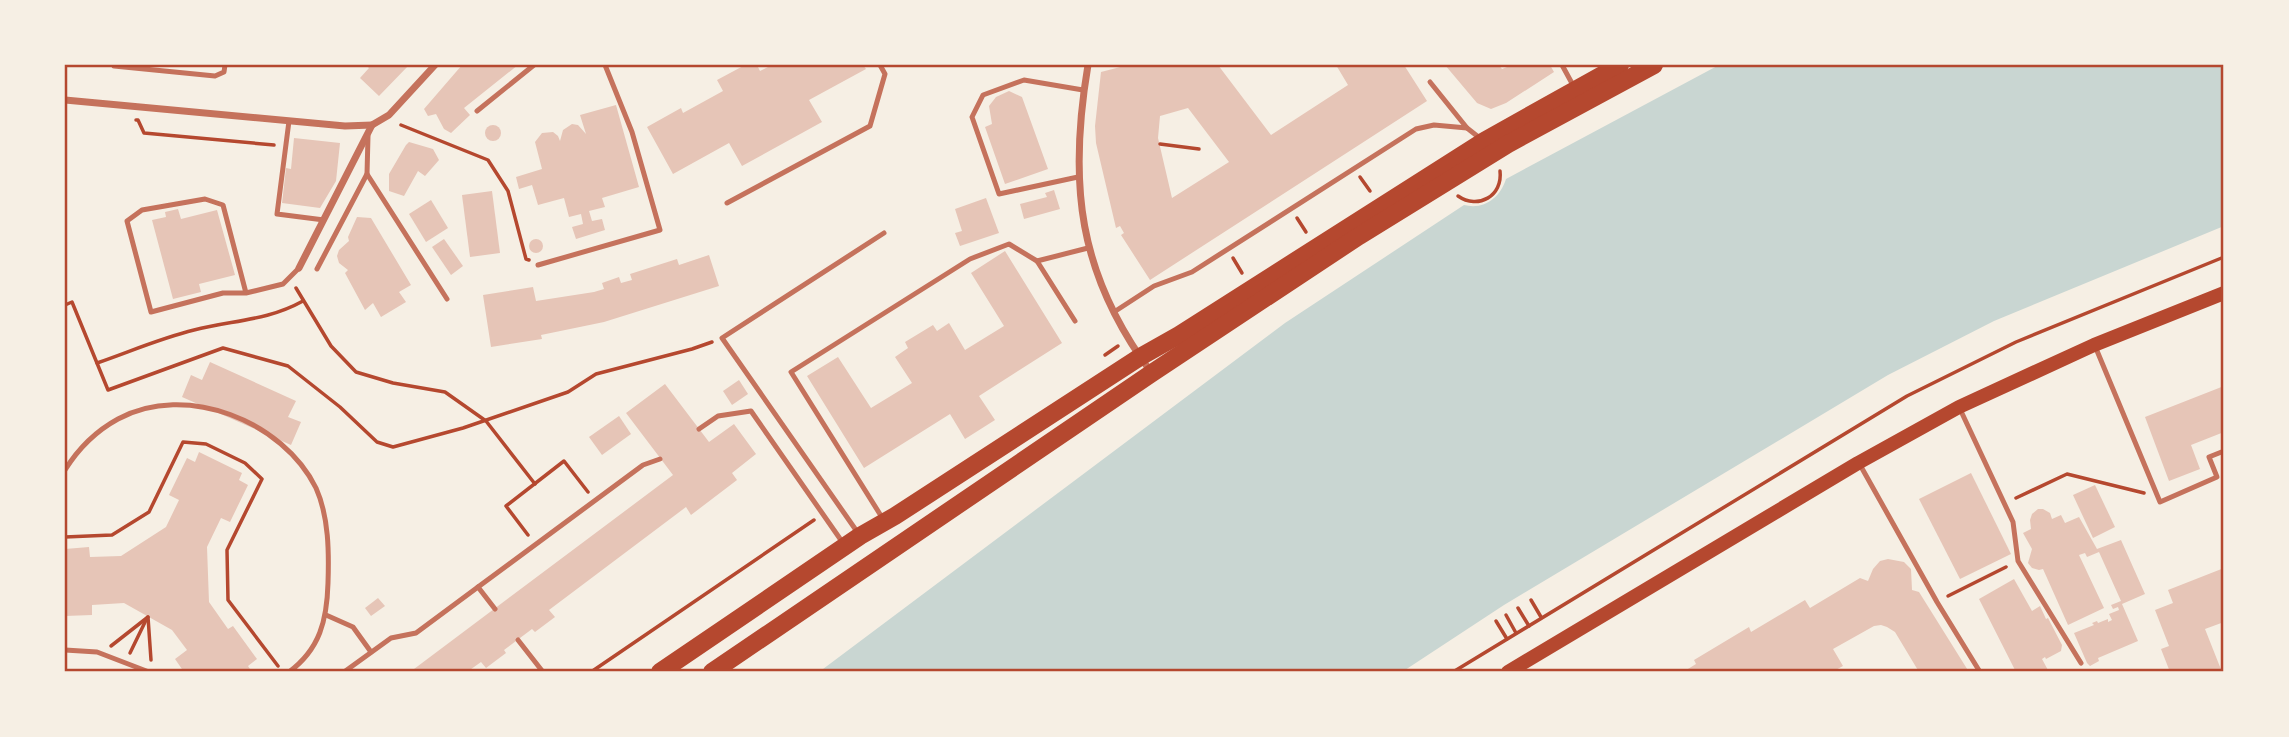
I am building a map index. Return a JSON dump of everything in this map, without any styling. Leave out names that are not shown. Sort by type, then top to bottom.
[{"type":"main road","points":[[660,672],[853,541],[1140,357],[1179,335],[1484,141],[1620,65]]},
{"type":"main road","points":[[712,672],[1359,236],[1494,153],[1654,65]]},
{"type":"main road","points":[[1508,672],[1858,463],[1959,407],[2094,345],[2224,293]]},
{"type":"street","points":[[299,268],[370,129],[390,115],[435,65]]},
{"type":"street","points":[[1087,65],[1078,139],[1078,177],[1088,248],[1112,312],[1152,373]]},
{"type":"street","points":[[65,100],[370,129]]},
{"type":"lane","points":[[114,66],[215,76],[224,72],[225,65]]},
{"type":"lane","points":[[477,111],[534,65]]},
{"type":"lane","points":[[538,265],[660,230],[632,132],[605,65]]},
{"type":"lane","points":[[727,203],[870,126],[885,74],[880,65]]},
{"type":"lane","points":[[1562,65],[1575,89]]},
{"type":"lane","points":[[1078,177],[999,194],[972,117],[982,95],[1024,80],[1083,90]]},
{"type":"lane","points":[[1430,82],[1467,128],[1484,141]]},
{"type":"lane","points":[[289,121],[276,214],[324,220]]},
{"type":"lane","points":[[1112,312],[1154,286],[1185,276],[1416,129],[1434,125],[1467,128]]},
{"type":"lane","points":[[317,269],[368,174],[370,129]]},
{"type":"lane","points":[[368,174],[447,299]]},
{"type":"lane","points":[[246,293],[223,205],[205,198],[142,211],[127,221],[151,312],[223,293],[246,293],[283,284],[299,268]]},
{"type":"lane","points":[[853,541],[722,338],[884,233]]},
{"type":"lane","points":[[885,522],[791,372],[970,259],[1009,244],[1037,261],[1075,321]]},
{"type":"lane","points":[[1037,261],[1088,248]]},
{"type":"lane","points":[[2094,345],[2160,502],[2217,477],[2209,457],[2224,451]]},
{"type":"lane","points":[[65,470],[93,436],[119,418],[147,408],[174,405],[203,407],[228,414],[254,426],[281,444],[301,465],[316,489],[326,522],[329,558],[323,630],[303,662],[289,672]]},
{"type":"lane","points":[[1959,407],[2013,522],[2018,561],[2081,663]]},
{"type":"lane","points":[[699,429],[718,416],[751,411],[823,514],[853,541]]},
{"type":"lane","points":[[344,672],[391,638],[416,633],[643,465],[660,459]]},
{"type":"lane","points":[[1858,463],[1980,672]]},
{"type":"lane","points":[[478,587],[495,609]]},
{"type":"lane","points":[[326,615],[353,627],[371,652]]},
{"type":"lane","points":[[518,640],[543,672]]},
{"type":"lane","points":[[65,650],[101,654],[150,672]]},
{"type":"path","points":[[127,119],[138,120],[144,133],[274,145],[287,135]]},
{"type":"path","points":[[401,125],[488,160],[508,191],[526,259],[538,265]]},
{"type":"path","points":[[1160,144],[1199,149]]},
{"type":"path","points":[[1355,168],[1373,196]]},
{"type":"path","points":[[1462,199],[1476,203],[1487,200],[1499,187],[1501,176]]},
{"type":"path","points":[[1292,209],[1309,237]]},
{"type":"path","points":[[1228,250],[1245,277]]},
{"type":"path","points":[[1453,672],[1907,396],[2017,342],[2224,257]]},
{"type":"path","points":[[289,277],[331,346],[356,372],[393,383],[445,392],[486,421],[534,484]]},
{"type":"path","points":[[97,363],[195,330],[284,312],[303,301]]},
{"type":"path","points":[[65,306],[72,302],[108,390],[223,348],[288,366],[340,407],[377,442],[393,447],[486,421],[568,392],[596,374],[692,349],[722,338]]},
{"type":"path","points":[[65,537],[112,535],[149,512],[183,442],[206,444],[245,463],[262,479],[227,550],[229,600],[283,672]]},
{"type":"path","points":[[536,545],[506,506],[564,461],[595,501]]},
{"type":"path","points":[[2005,503],[2067,474],[2157,497]]},
{"type":"path","points":[[590,672],[823,514]]},
{"type":"path","points":[[1937,602],[2018,561]]},
{"type":"path","points":[[1531,600],[1541,617]]},
{"type":"path","points":[[1518,608],[1529,626]]},
{"type":"path","points":[[1506,615],[1516,633]]},
{"type":"path","points":[[101,654],[148,617]]},
{"type":"path","points":[[125,663],[148,617]]},
{"type":"path","points":[[148,617],[150,672]]},
{"type":"path","points":[[1496,621],[1507,639]]},
{"type":"shaded area","points":[[1719,65],[2224,65],[2224,226],[1994,321],[1888,375],[1504,605],[1402,672],[819,672],[1285,323],[1464,205],[1478,206],[1490,201],[1500,192],[1506,179]]},
{"type":"building","points":[[366,65],[409,65],[379,96],[360,78],[369,68]]},
{"type":"building","points":[[462,65],[518,65],[464,108],[470,115],[451,133],[444,129],[436,114],[428,116],[424,109]]},
{"type":"building","points":[[745,65],[757,65],[760,71],[772,65],[863,65],[866,69],[809,100],[822,122],[742,166],[729,143],[673,174],[647,127],[681,108],[683,113],[723,91],[717,80]]},
{"type":"building","points":[[1128,65],[1218,65],[1271,135],[1348,85],[1336,65],[1404,65],[1427,101],[1150,280],[1121,235],[1124,233],[1120,226],[1116,228],[1096,143],[1095,126],[1101,72]],"holes":[[[1188,108],[1229,162],[1172,198],[1158,138],[1160,116]]]},
{"type":"building","points":[[1445,65],[1499,65],[1502,69],[1512,65],[1550,65],[1554,72],[1506,103],[1491,109],[1477,103]]},
{"type":"building","points":[[1009,91],[1022,97],[1048,169],[1005,184],[985,127],[992,124],[989,106],[996,97]]},
{"type":"building","points":[[616,105],[639,187],[602,198],[605,207],[589,211],[592,221],[602,219],[605,230],[576,239],[572,227],[583,224],[581,214],[569,217],[564,198],[538,205],[532,185],[519,189],[516,177],[542,169],[535,142],[542,133],[553,132],[560,141],[563,130],[572,124],[578,125],[586,134],[580,115]]},
{"type":"building","points":[[493,125],[501,133],[493,141],[485,133]]},
{"type":"building","points":[[294,138],[340,143],[336,181],[320,208],[282,203],[286,168],[291,169]]},
{"type":"building","points":[[409,142],[433,149],[439,160],[425,176],[418,171],[404,196],[389,191],[389,174]]},
{"type":"building","points":[[1054,190],[1060,209],[1024,219],[1020,204],[1047,197],[1045,193]]},
{"type":"building","points":[[492,191],[500,253],[470,257],[462,195]]},
{"type":"building","points":[[986,198],[999,233],[960,246],[955,233],[962,231],[955,209]]},
{"type":"building","points":[[431,200],[448,228],[426,242],[409,214]]},
{"type":"building","points":[[178,209],[181,219],[217,210],[235,275],[199,284],[201,292],[173,299],[152,220],[166,217],[165,212]]},
{"type":"building","points":[[357,217],[371,218],[411,285],[399,292],[406,302],[381,317],[373,303],[365,310],[345,273],[348,270],[339,263],[337,256],[339,250],[349,241],[348,237]]},
{"type":"building","points":[[444,239],[463,266],[451,275],[432,247]]},
{"type":"building","points":[[533,239],[539,239],[543,246],[539,253],[533,253],[529,249],[529,243]]},
{"type":"building","points":[[1005,251],[1062,343],[979,396],[995,420],[965,439],[950,414],[864,468],[807,376],[838,357],[871,408],[912,383],[895,357],[908,348],[905,342],[933,325],[937,331],[949,323],[965,350],[1004,326],[971,273]]},
{"type":"building","points":[[709,255],[719,286],[604,322],[541,335],[542,339],[491,347],[483,295],[533,287],[536,301],[594,292],[604,289],[602,283],[619,277],[621,283],[632,280],[630,274],[677,259],[679,265]]},
{"type":"building","points":[[210,362],[296,401],[288,417],[301,422],[291,445],[182,397],[191,375],[202,380]]},
{"type":"building","points":[[739,380],[748,394],[732,405],[723,391]]},
{"type":"building","points":[[665,384],[709,442],[734,424],[756,454],[732,473],[737,480],[691,515],[686,507],[549,610],[555,617],[535,632],[532,629],[486,668],[481,662],[467,672],[410,672],[673,475],[626,413]]},
{"type":"building","points":[[2224,386],[2224,432],[2191,445],[2200,469],[2169,481],[2145,417]]},
{"type":"building","points":[[619,416],[631,434],[602,455],[589,437]]},
{"type":"building","points":[[199,452],[242,473],[239,480],[248,485],[230,522],[221,518],[207,547],[209,602],[228,629],[233,626],[257,659],[248,666],[252,672],[184,672],[175,659],[187,650],[172,630],[124,603],[92,605],[92,615],[65,616],[65,549],[89,547],[90,557],[121,556],[166,527],[179,500],[169,495],[187,458],[195,462]]},
{"type":"building","points":[[1971,473],[2011,554],[1960,579],[1919,499]]},
{"type":"building","points":[[2095,485],[2115,527],[2093,538],[2073,495]]},
{"type":"building","points":[[2038,509],[2050,513],[2052,519],[2061,515],[2065,523],[2079,517],[2097,549],[2121,540],[2145,594],[2122,604],[2138,641],[2098,658],[2099,661],[2090,666],[2087,663],[2074,633],[2094,625],[2092,623],[2097,621],[2112,620],[2109,614],[2119,610],[2118,607],[2113,609],[2111,605],[2121,601],[2099,552],[2087,557],[2085,553],[2079,555],[2104,608],[2068,625],[2043,569],[2032,568],[2028,563],[2032,549],[2023,533],[2031,529],[2032,514]]},
{"type":"building","points":[[1888,559],[1904,562],[1911,569],[1912,590],[1919,592],[1969,672],[1919,672],[1895,632],[1881,625],[1874,626],[1833,649],[1843,666],[1832,672],[1683,672],[1696,664],[1694,660],[1749,627],[1751,632],[1805,600],[1810,608],[1860,578],[1868,581],[1880,561]]},
{"type":"building","points":[[2224,568],[2224,622],[2205,629],[2222,672],[2170,672],[2161,649],[2169,646],[2155,610],[2173,603],[2168,590]]},
{"type":"building","points":[[2014,579],[2032,611],[2040,606],[2062,645],[2061,651],[2042,659],[2049,672],[2016,672],[1979,599]]},
{"type":"building","points":[[378,598],[385,606],[371,616],[365,608]]}]
